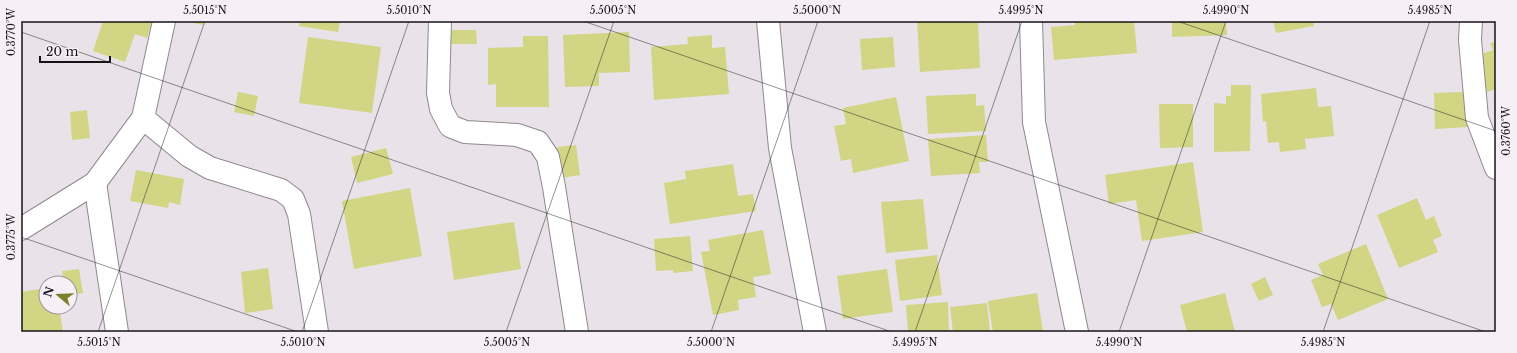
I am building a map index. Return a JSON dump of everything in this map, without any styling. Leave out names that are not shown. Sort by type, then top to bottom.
[{"type":"street","points":[[21,229],[95,183],[142,118],[164,21]]},
{"type":"street","points":[[440,21],[438,93],[441,109],[450,126],[465,132],[517,135],[538,142],[548,157],[577,332]]},
{"type":"street","points":[[768,21],[780,148],[815,332]]},
{"type":"street","points":[[1031,21],[1034,122],[1077,332]]},
{"type":"street","points":[[1471,21],[1470,40],[1477,118],[1496,168]]},
{"type":"street","points":[[142,118],[189,156],[210,168],[281,190],[293,199],[299,214],[317,332]]},
{"type":"street","points":[[95,183],[117,332]]},
{"type":"building","points":[[103,21],[152,21],[147,38],[135,34],[125,62],[93,51]]},
{"type":"building","points":[[185,21],[204,21],[203,25]]},
{"type":"building","points":[[300,21],[340,21],[338,32],[299,26]]},
{"type":"building","points":[[917,21],[973,21],[973,23],[978,23],[980,68],[920,72]]},
{"type":"building","points":[[1075,21],[1134,21],[1137,53],[1054,60],[1051,27],[1075,25]]},
{"type":"building","points":[[1172,21],[1226,21],[1227,35],[1172,37]]},
{"type":"building","points":[[1273,21],[1313,21],[1314,26],[1276,33]]},
{"type":"building","points":[[451,30],[476,30],[477,44],[451,44]]},
{"type":"building","points":[[629,32],[630,72],[599,73],[599,86],[565,87],[563,35]]},
{"type":"building","points":[[712,35],[712,48],[725,47],[729,94],[654,100],[651,47],[688,44],[687,37]]},
{"type":"building","points":[[523,36],[548,36],[549,107],[496,107],[496,84],[488,85],[488,48],[523,47]]},
{"type":"building","points":[[308,37],[381,47],[372,113],[299,103]]},
{"type":"building","points":[[893,37],[895,67],[862,70],[860,39]]},
{"type":"building","points":[[1496,42],[1496,89],[1487,92],[1476,56],[1493,50],[1490,43]]},
{"type":"building","points":[[1231,85],[1251,85],[1250,151],[1214,152],[1214,103],[1226,104],[1226,96],[1231,96]]},
{"type":"building","points":[[1316,88],[1318,107],[1331,106],[1334,136],[1305,139],[1306,149],[1280,152],[1279,142],[1268,143],[1266,121],[1263,122],[1261,94]]},
{"type":"building","points":[[238,92],[258,96],[254,116],[234,112]]},
{"type":"building","points":[[1465,92],[1467,127],[1435,129],[1434,93]]},
{"type":"building","points":[[976,94],[976,106],[984,105],[986,131],[928,134],[926,96]]},
{"type":"building","points":[[896,97],[909,161],[853,173],[851,159],[841,161],[834,126],[846,124],[843,108]]},
{"type":"building","points":[[1159,104],[1193,104],[1193,147],[1160,148]]},
{"type":"building","points":[[87,110],[90,138],[72,140],[70,112]]},
{"type":"building","points":[[986,135],[988,162],[979,162],[980,173],[931,176],[928,139]]},
{"type":"building","points":[[576,145],[580,175],[561,178],[557,147]]},
{"type":"building","points":[[386,148],[393,174],[357,183],[351,157]]},
{"type":"building","points":[[1193,162],[1203,232],[1142,241],[1136,200],[1109,204],[1105,175]]},
{"type":"building","points":[[733,164],[738,196],[753,194],[756,211],[670,224],[664,183],[686,179],[685,171]]},
{"type":"building","points":[[136,170],[184,179],[180,205],[169,202],[168,208],[130,201]]},
{"type":"building","points":[[410,188],[422,256],[354,269],[342,201]]},
{"type":"building","points":[[1417,198],[1426,220],[1434,216],[1442,236],[1433,240],[1438,252],[1399,268],[1377,215]]},
{"type":"building","points":[[923,199],[928,249],[886,253],[881,202]]},
{"type":"building","points":[[514,222],[521,269],[454,280],[447,232]]},
{"type":"building","points":[[763,230],[771,274],[753,277],[756,297],[738,300],[739,310],[713,315],[701,252],[710,251],[708,240]]},
{"type":"building","points":[[690,236],[693,271],[673,273],[673,270],[656,271],[654,239]]},
{"type":"building","points":[[1366,244],[1388,299],[1338,320],[1331,304],[1322,307],[1311,280],[1323,275],[1318,264]]},
{"type":"building","points":[[937,255],[942,295],[900,301],[895,260]]},
{"type":"building","points":[[268,268],[273,309],[245,313],[241,272]]},
{"type":"building","points":[[79,269],[83,293],[78,294],[78,275],[63,275],[62,271]]},
{"type":"building","points":[[887,269],[893,312],[843,319],[837,276]]},
{"type":"building","points":[[1265,277],[1273,295],[1259,301],[1251,284]]},
{"type":"building","points":[[38,289],[38,315],[60,315],[63,332],[21,332],[21,292]]},
{"type":"building","points":[[1037,293],[1043,332],[993,332],[988,301]]},
{"type":"building","points":[[1225,293],[1235,332],[1187,332],[1180,305]]},
{"type":"building","points":[[948,302],[949,332],[908,332],[906,305]]},
{"type":"building","points":[[987,303],[990,332],[953,332],[950,307]]}]
